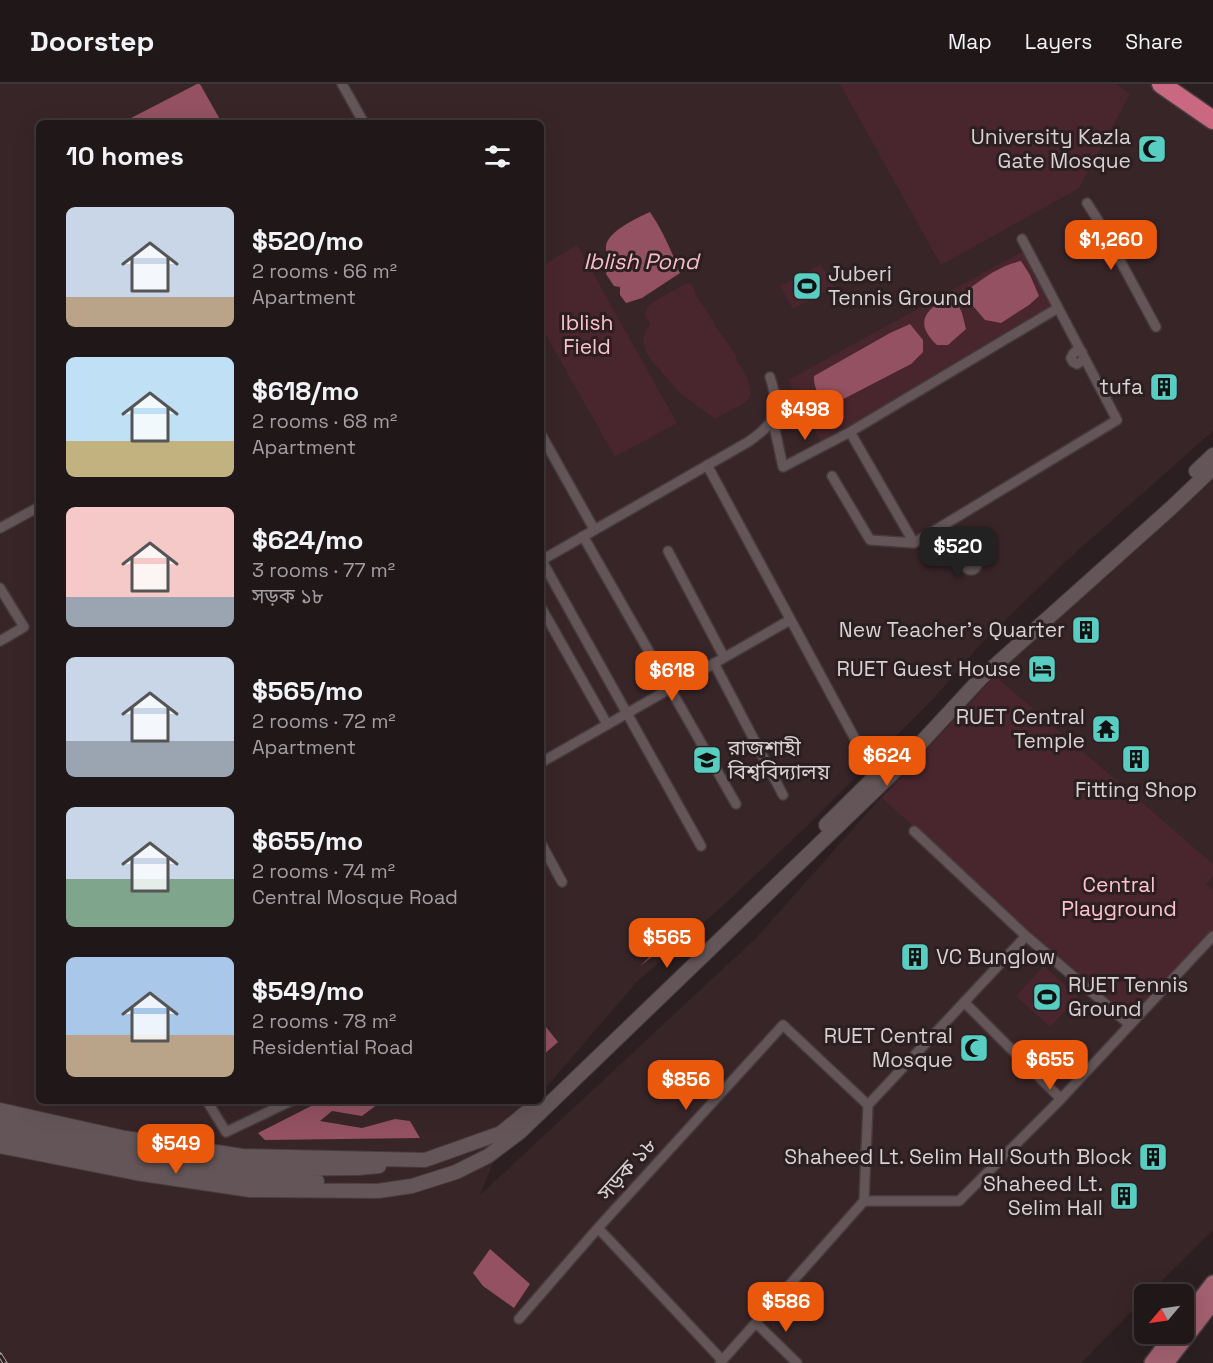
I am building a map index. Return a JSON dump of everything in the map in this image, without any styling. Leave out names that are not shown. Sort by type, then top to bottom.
[{"type":"highway","points":[[1161,84],[1213,120]]},
{"type":"main road","points":[[544,1097],[903,749],[975,672],[1213,455]]},
{"type":"main road","points":[[0,1146],[136,1173],[250,1190],[378,1191],[412,1186],[456,1172],[488,1156],[520,1132],[894,772],[981,678],[1213,468]]},
{"type":"main road","points":[[0,1133],[144,1165],[250,1180],[358,1175],[425,1160],[501,1133],[536,1104]]},
{"type":"main road","points":[[0,1110],[125,1138],[242,1156],[425,1160]]},
{"type":"main road","points":[[0,1123],[146,1154],[251,1169],[358,1175],[412,1186]]},
{"type":"main road","points":[[1194,1308],[1213,1283]]},
{"type":"main road","points":[[1166,1363],[1213,1302]]},
{"type":"main road","points":[[1152,1363],[1166,1344]]},
{"type":"street","points":[[342,84],[362,120]]},
{"type":"street","points":[[1087,203],[1156,327]]},
{"type":"street","points":[[832,476],[870,540],[914,543],[1117,420],[1022,239]]},
{"type":"street","points":[[770,377],[775,392],[773,422],[783,467],[850,432],[1058,308]]},
{"type":"street","points":[[544,559],[748,442],[773,422]]},
{"type":"street","points":[[850,432],[914,543]]},
{"type":"street","points":[[544,440],[594,529]]},
{"type":"street","points":[[707,465],[861,750]]},
{"type":"street","points":[[0,528],[36,509]]},
{"type":"street","points":[[583,536],[736,804]]},
{"type":"street","points":[[668,551],[724,657]]},
{"type":"street","points":[[544,564],[701,846]]},
{"type":"street","points":[[0,588],[24,627],[0,640]]},
{"type":"street","points":[[544,613],[607,724]]},
{"type":"street","points":[[544,761],[790,620]]},
{"type":"street","points":[[714,663],[783,795]]},
{"type":"street","points":[[914,831],[1026,936],[1130,1025]]},
{"type":"street","points":[[544,849],[562,882]]},
{"type":"street","points":[[598,1228],[721,1362],[864,1201],[868,1105],[1026,936]]},
{"type":"street","points":[[864,1201],[959,1201],[1061,1099],[1213,936]]},
{"type":"street","points":[[964,1002],[1061,1099]]},
{"type":"street","name":"সড়ক ১৮","points":[[519,1319],[598,1228],[783,1026],[868,1105]]},
{"type":"street","points":[[209,1104],[226,1132],[285,1104]]},
{"type":"street","points":[[756,1323],[797,1363]]},
{"type":"shaded area","name":"রাজশাহী বিশ্ববিদ্যালয়","points":[[0,84],[1150,84],[1213,126],[1213,431],[1065,562],[979,646],[936,696],[809,824],[728,901],[635,984],[544,1090],[544,120],[36,120],[36,1104],[530,1104],[506,1132],[480,1195],[756,938],[964,704],[1079,594],[1213,477],[1213,1230],[1159,1284],[1134,1284],[1134,1309],[1081,1363],[0,1363]]},
{"type":"green space","points":[[840,84],[1116,84],[1130,94],[1079,188],[941,265]]},
{"type":"green space","name":"Iblish Field","points":[[577,245],[677,423],[615,457],[544,332],[544,265]]},
{"type":"green space","points":[[1025,250],[1054,303],[821,442],[788,380]]},
{"type":"green space","name":"Juberi Tennis Ground","points":[[821,264],[834,287],[793,309],[780,286]]},
{"type":"green space","points":[[687,283],[692,284],[697,297],[736,355],[737,362],[745,373],[751,395],[745,403],[715,419],[679,392],[645,350],[643,338],[650,324],[645,314],[648,306]]},
{"type":"green space","name":"Central Playground","points":[[995,676],[1213,864],[1213,876],[1206,884],[1213,890],[1213,936],[1130,1025],[882,798]]},
{"type":"green space","name":"RUET Tennis Ground","points":[[1044,966],[1078,997],[1050,1027],[1016,996]]},
{"type":"water","points":[[200,84],[220,120],[132,120],[131,118]]},
{"type":"water","name":"Iblish Pond","points":[[650,212],[667,242],[680,273],[642,298],[626,303],[620,295],[620,287],[614,286],[606,274],[609,260],[606,246],[617,230]]},
{"type":"water","points":[[1021,261],[1039,296],[1001,323],[985,320],[973,306],[969,289],[1007,265]]},
{"type":"water","points":[[948,297],[956,300],[966,329],[948,345],[937,345],[926,331],[925,318],[933,307]]},
{"type":"water","points":[[910,324],[923,340],[923,352],[911,364],[828,407],[816,388],[814,376]]},
{"type":"water","points":[[689,918],[689,929],[640,966]]},
{"type":"water","points":[[544,1024],[558,1042],[544,1054]]},
{"type":"water","points":[[315,1104],[378,1104],[362,1116],[332,1111],[320,1121],[362,1128],[395,1119],[410,1121],[420,1138],[265,1140],[258,1133]]},
{"type":"water","points":[[490,1249],[530,1284],[514,1308],[483,1286],[473,1273]]},
{"type":"railway","points":[[0,1355],[5,1363]]},
{"type":"place","name":"University Kazla Gate Mosque","points":[[1152,149]]},
{"type":"place","name":"Juberi Tennis Ground","points":[[807,286]]},
{"type":"place","name":"tufa","points":[[1164,387]]},
{"type":"place","name":"New Teacher's Quarter","points":[[1086,630]]},
{"type":"place","name":"RUET Guest House","points":[[1042,669]]},
{"type":"place","name":"RUET Central Temple","points":[[1106,729]]},
{"type":"place","name":"Fitting Shop","points":[[1136,759]]},
{"type":"place","name":"রাজশাহী বিশ্ববিদ্যালয়","points":[[707,760]]},
{"type":"place","name":"VC Bunglow","points":[[915,957]]},
{"type":"place","name":"RUET Tennis Ground","points":[[1047,997]]},
{"type":"place","name":"RUET Central Mosque","points":[[974,1048]]},
{"type":"place","name":"Shaheed Lt. Selim Hall South Block","points":[[1153,1157]]},
{"type":"place","name":"Shaheed Lt. Selim Hall","points":[[1124,1196]]}]
